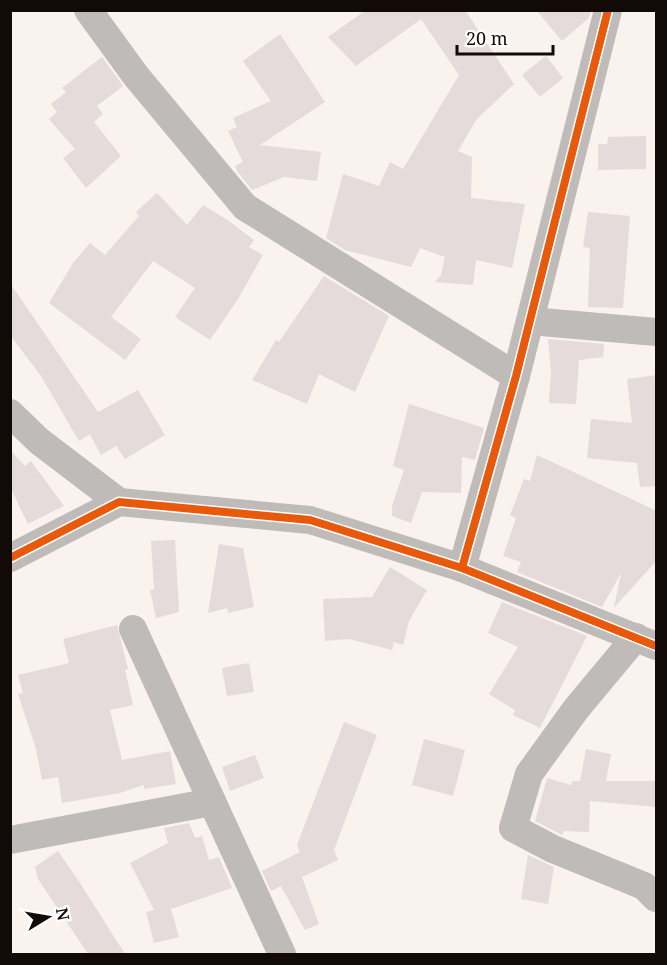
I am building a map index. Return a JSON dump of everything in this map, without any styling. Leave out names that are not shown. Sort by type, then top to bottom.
[{"type":"street","points":[[88,10],[136,76],[245,207],[516,376]]},
{"type":"street","points":[[462,568],[516,376],[608,10]]},
{"type":"street","points":[[530,321],[657,332]]},
{"type":"street","points":[[10,413],[39,441],[119,502],[310,520],[462,568],[646,642],[576,709],[529,774],[513,828],[553,849],[644,886],[657,898]]},
{"type":"street","points":[[10,558],[119,502]]},
{"type":"street","points":[[133,629],[282,954]]},
{"type":"street","points":[[10,840],[212,802]]},
{"type":"building","points":[[366,10],[465,10],[514,84],[476,120],[458,151],[472,157],[471,198],[525,204],[512,268],[476,260],[473,285],[435,282],[441,275],[445,257],[420,248],[411,267],[345,250],[326,238],[343,174],[379,186],[390,162],[403,169],[459,75],[421,19],[356,66],[328,37]]},
{"type":"building","points":[[536,10],[591,10],[589,18],[562,41]]},
{"type":"building","points":[[280,34],[325,102],[260,145],[321,152],[317,181],[284,177],[252,190],[237,171],[235,166],[243,162],[228,131],[237,127],[233,118],[271,101],[243,61]]},
{"type":"building","points":[[546,56],[563,78],[540,97],[522,75]]},
{"type":"building","points":[[102,57],[123,86],[97,106],[103,114],[94,122],[121,156],[86,188],[63,158],[75,149],[49,119],[57,112],[51,104],[66,92],[62,88]]},
{"type":"building","points":[[646,136],[646,169],[598,170],[598,144],[607,144],[608,137]]},
{"type":"building","points":[[157,193],[187,225],[203,205],[254,240],[249,247],[263,255],[238,299],[210,340],[175,317],[195,288],[153,261],[111,317],[141,339],[125,360],[49,303],[73,263],[90,243],[105,255],[139,216],[136,212]]},
{"type":"building","points":[[588,212],[630,216],[623,308],[588,307],[590,248],[583,247]]},
{"type":"building","points":[[324,276],[389,316],[355,392],[319,374],[307,404],[252,380],[276,340],[279,342]]},
{"type":"building","points":[[10,283],[98,412],[138,390],[165,435],[125,459],[116,446],[101,455],[90,434],[79,441],[41,376],[10,335]]},
{"type":"building","points":[[548,339],[604,344],[603,357],[579,360],[576,404],[549,403],[551,371]]},
{"type":"building","points":[[657,375],[657,486],[640,487],[637,463],[587,458],[591,419],[632,423],[627,379]]},
{"type":"building","points":[[409,404],[484,428],[475,460],[462,457],[461,493],[422,492],[411,523],[392,516],[392,506],[404,470],[393,466]]},
{"type":"building","points":[[10,450],[25,466],[31,461],[64,506],[28,524],[10,487]]},
{"type":"building","points":[[537,455],[657,511],[657,560],[614,608],[621,573],[602,607],[517,572],[521,562],[503,556],[516,518],[510,515],[524,479],[530,481]]},
{"type":"building","points":[[175,540],[179,612],[156,618],[150,590],[154,589],[151,541]]},
{"type":"building","points":[[219,544],[243,548],[254,607],[228,613],[227,608],[208,613]]},
{"type":"building","points":[[390,567],[427,590],[409,621],[403,645],[394,642],[392,650],[349,639],[325,641],[323,599],[372,597]]},
{"type":"building","points":[[502,602],[587,636],[540,728],[513,715],[515,710],[489,694],[518,647],[488,633]]},
{"type":"building","points":[[117,625],[128,669],[125,670],[133,705],[110,710],[122,760],[170,751],[176,784],[144,789],[144,785],[120,793],[62,803],[58,777],[42,780],[36,749],[18,694],[23,693],[18,675],[69,663],[63,639]]},
{"type":"building","points":[[249,663],[254,692],[227,696],[222,668]]},
{"type":"building","points":[[344,722],[377,735],[334,850],[338,860],[302,877],[319,924],[305,930],[281,886],[271,891],[262,871],[300,852],[297,845]]},
{"type":"building","points":[[424,739],[465,750],[453,796],[412,785]]},
{"type":"building","points":[[586,749],[611,754],[606,781],[657,781],[657,807],[590,801],[589,832],[564,831],[562,835],[535,821],[547,778],[571,785],[572,781],[580,781]]},
{"type":"building","points":[[255,755],[264,778],[230,791],[222,767]]},
{"type":"building","points":[[189,823],[195,838],[202,836],[209,860],[219,857],[232,888],[171,909],[179,937],[154,943],[146,912],[154,910],[130,863],[168,843],[164,828]]},
{"type":"building","points":[[58,851],[125,954],[88,954],[38,879],[35,867]]},
{"type":"building","points":[[528,855],[554,867],[548,904],[521,899]]},
{"type":"cycle path","points":[[462,568],[516,376],[608,10]]},
{"type":"cycle path","points":[[10,558],[119,502],[310,520],[462,568],[656,646]]}]
